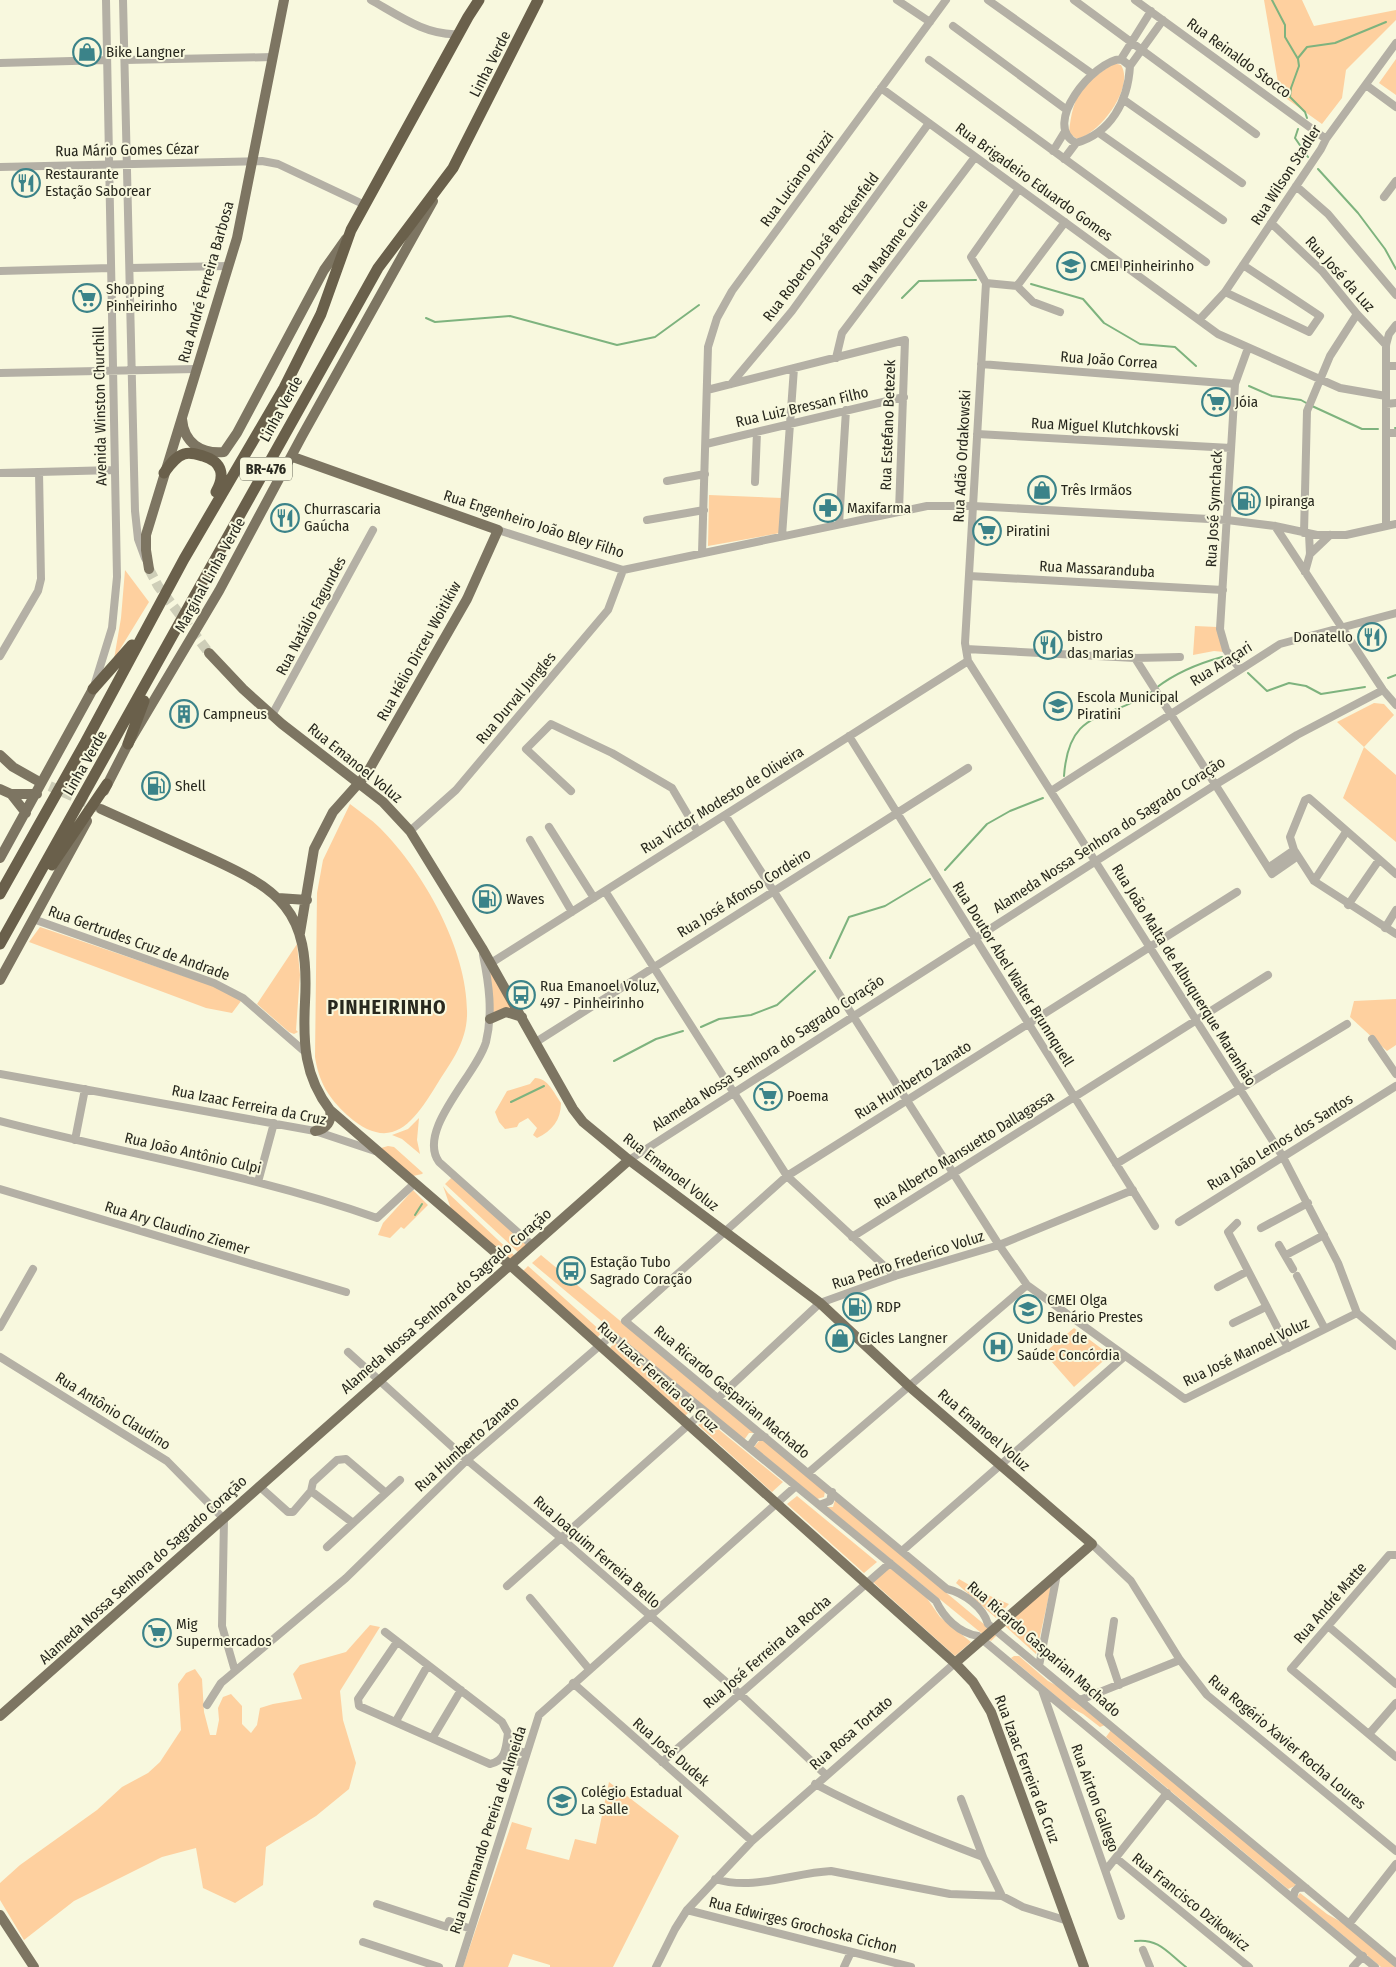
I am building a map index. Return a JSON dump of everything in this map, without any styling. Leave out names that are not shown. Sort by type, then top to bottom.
[{"type":"highway","name":"Linha Verde","points":[[0,894],[85,743],[184,559],[284,388],[310,338],[351,230],[458,34],[479,0]]},
{"type":"highway","name":"Linha Verde","points":[[0,944],[156,669],[378,268],[402,234],[443,183],[538,0]]},
{"type":"highway","points":[[164,473],[176,459],[191,453],[210,458],[218,464],[221,472],[220,485],[186,548],[184,559]]},
{"type":"highway","points":[[93,689],[143,633]]},
{"type":"highway","points":[[128,744],[156,669]]},
{"type":"highway","points":[[6,932],[107,784]]},
{"type":"main road","name":"Rua André Ferreira Barbosa","points":[[149,569],[146,535],[228,266],[254,160],[284,0]]},
{"type":"main road","name":"Marginal Linha Verde","points":[[0,980],[128,744],[219,591],[443,183]]},
{"type":"main road","points":[[182,415],[183,428],[194,445],[211,453],[224,452],[237,433],[324,270],[351,230]]},
{"type":"main road","name":"Rua Engenheiro João Bley Filho","points":[[293,457],[498,530]]},
{"type":"main road","name":"Rua Hélio Dirceu Woitikiw","points":[[300,933],[314,850],[320,837],[342,800],[366,775],[467,599],[498,530]]},
{"type":"main road","name":"Rua Emanoel Voluz","points":[[209,654],[272,715],[383,802],[410,831],[491,963],[573,1109],[583,1122],[629,1160],[820,1303],[910,1387],[1002,1464],[1092,1544]]},
{"type":"main road","points":[[0,858],[37,794],[93,689]]},
{"type":"main road","points":[[0,756],[13,767],[36,780]]},
{"type":"main road","points":[[0,790],[11,794],[37,794]]},
{"type":"main road","points":[[11,794],[26,813]]},
{"type":"main road","points":[[101,809],[247,875],[278,898],[292,917],[300,933],[307,969],[304,1051],[315,1088],[330,1110],[377,1151]]},
{"type":"main road","points":[[278,898],[307,900]]},
{"type":"main road","points":[[490,1018],[506,1012],[522,1017]]},
{"type":"main road","points":[[315,1130],[321,1130],[329,1123],[330,1110]]},
{"type":"main road","name":"Rua Izaac Ferreira da Cruz","points":[[377,1151],[600,1345],[955,1663],[973,1682],[991,1712],[1084,1967]]},
{"type":"main road","name":"Alameda Nossa Senhora do Sagrado Coração","points":[[0,1716],[629,1160]]},
{"type":"main road","name":"Rua Rosa Tortato","points":[[955,1663],[1092,1544]]},
{"type":"main road","points":[[0,1915],[34,1967]]},
{"type":"street","name":"Avenida Winston Churchill","points":[[93,689],[107,647],[115,609],[117,577],[106,0]]},
{"type":"street","points":[[123,0],[136,526],[141,549],[149,569]]},
{"type":"street","points":[[371,0],[419,26],[439,32],[458,34]]},
{"type":"street","points":[[897,0],[930,22]]},
{"type":"street","name":"Rua Luciano Piuzzi","points":[[702,553],[708,347],[717,318],[729,297],[946,0]]},
{"type":"street","points":[[988,0],[1091,73]]},
{"type":"street","points":[[1074,0],[1256,134]]},
{"type":"street","name":"Rua Reinaldo Stocco","points":[[1135,0],[1326,139]]},
{"type":"street","points":[[1122,60],[1151,11]]},
{"type":"street","points":[[1064,160],[1076,144],[1099,133],[1110,122],[1124,100],[1129,84],[1130,66],[1163,20]]},
{"type":"street","points":[[954,26],[1067,110]]},
{"type":"street","name":"Rua Wilson Stadler","points":[[1199,320],[1225,292],[1322,149],[1326,139],[1396,43]]},
{"type":"street","points":[[125,60],[273,57]]},
{"type":"street","points":[[0,63],[107,60]]},
{"type":"street","points":[[929,60],[1206,262]]},
{"type":"street","points":[[1053,151],[1064,133],[1067,110],[1091,73],[1115,60],[1122,60],[1130,66]]},
{"type":"street","points":[[1366,84],[1396,106]]},
{"type":"street","name":"Rua Brigadeiro Eduardo Gomes","points":[[881,88],[1218,334],[1340,388],[1396,403]]},
{"type":"street","points":[[1124,100],[1242,183]]},
{"type":"street","name":"Rua Roberto José Breckenfeld","points":[[731,384],[792,311],[929,123]]},
{"type":"street","points":[[1064,133],[1069,140],[1076,144]]},
{"type":"street","points":[[1099,133],[1223,220]]},
{"type":"street","name":"Rua Madame Curie","points":[[836,358],[842,333],[975,157]]},
{"type":"street","name":"Rua Mário Gomes Cézar","points":[[0,167],[254,160],[278,164],[365,205]]},
{"type":"street","points":[[1384,197],[1396,181]]},
{"type":"street","points":[[1296,186],[1328,214],[1396,295]]},
{"type":"street","points":[[1019,189],[971,257],[986,283],[1017,286],[1033,302],[1060,312]]},
{"type":"street","points":[[1017,286],[1065,222]]},
{"type":"street","name":"Rua José da Luz","points":[[1272,223],[1322,270],[1357,314],[1386,345]]},
{"type":"street","points":[[1225,292],[1309,332],[1320,316],[1243,265]]},
{"type":"street","points":[[130,268],[228,266]]},
{"type":"street","points":[[0,271],[111,268]]},
{"type":"street","name":"Rua Adão Ordakowski","points":[[968,661],[966,649],[969,576],[986,283]]},
{"type":"street","points":[[1305,572],[1310,554],[1306,533],[1308,410],[1330,356],[1357,314]]},
{"type":"street","points":[[1386,526],[1386,345],[1389,334],[1396,325]]},
{"type":"street","name":"Rua Estefano Betezek","points":[[836,358],[905,340],[899,511]]},
{"type":"street","name":"Rua José Symchack","points":[[1240,668],[1226,650],[1220,629],[1235,384],[1248,348]]},
{"type":"street","points":[[708,390],[836,358]]},
{"type":"street","name":"Rua João Correa","points":[[981,364],[1235,384]]},
{"type":"street","points":[[1386,366],[1396,366]]},
{"type":"street","points":[[782,536],[794,368]]},
{"type":"street","points":[[0,372],[196,369]]},
{"type":"street","name":"Rua Luiz Bressan Filho","points":[[706,444],[904,397]]},
{"type":"street","points":[[839,524],[846,410]]},
{"type":"street","points":[[755,482],[757,432]]},
{"type":"street","points":[[1386,433],[1396,433]]},
{"type":"street","name":"Rua Miguel Klutchkovski","points":[[977,434],[1231,448]]},
{"type":"street","points":[[0,473],[115,470]]},
{"type":"street","points":[[0,656],[38,591],[41,579],[39,472]]},
{"type":"street","points":[[668,481],[705,474]]},
{"type":"street","name":"Rua Engenheiro João Bley Filho","points":[[498,530],[623,570],[927,506],[973,506],[1227,520],[1330,535],[1346,535],[1396,524]]},
{"type":"street","points":[[647,520],[704,510]]},
{"type":"street","points":[[1275,526],[1382,690],[1396,705]]},
{"type":"street","name":"Rua Natálio Fagundes","points":[[272,715],[373,530]]},
{"type":"street","points":[[1310,554],[1330,535]]},
{"type":"street","name":"Rua Durval Jungles","points":[[410,831],[456,790],[608,610],[623,570]]},
{"type":"street","name":"Rua Massaranduba","points":[[969,576],[1223,590]]},
{"type":"street","name":"Rua Araçari","points":[[1051,790],[1170,712],[1280,644],[1396,613]]},
{"type":"street","points":[[966,649],[1134,658],[1180,657]]},
{"type":"street","points":[[1134,658],[1270,871],[1296,853]]},
{"type":"street","name":"Rua Victor Modesto de Oliveira","points":[[491,963],[968,661]]},
{"type":"street","name":"Rua João Malta de Albuquerque Maranhão","points":[[968,661],[1283,1157],[1338,1263],[1357,1314]]},
{"type":"street","name":"Alameda Nossa Senhora do Sagrado Coração","points":[[629,1160],[1215,785],[1298,734],[1382,690]]},
{"type":"street","points":[[571,791],[526,749],[551,724],[612,753],[672,788],[698,832]]},
{"type":"street","name":"Rua Doutor Abel Walter Brunnquell","points":[[849,736],[1154,1226]]},
{"type":"street","name":"Rua José Afonso Cordeiro","points":[[536,1042],[968,768]]},
{"type":"street","points":[[1396,874],[1309,798],[1305,800],[1290,833],[1296,853],[1314,881],[1348,905],[1396,934]]},
{"type":"street","name":"Rua José Manoel Voluz","points":[[725,815],[999,1246],[1027,1285],[1185,1399],[1357,1314]]},
{"type":"street","points":[[550,827],[594,898]]},
{"type":"street","points":[[1314,881],[1346,832]]},
{"type":"street","points":[[530,840],[572,912]]},
{"type":"street","points":[[1348,905],[1379,860]]},
{"type":"street","points":[[605,891],[787,1176],[895,1276]]},
{"type":"street","name":"Rua Humberto Zanato","points":[[625,1321],[787,1176],[1237,892]]},
{"type":"street","points":[[1385,928],[1396,910]]},
{"type":"street","name":"Rua Gertrudes Cruz de Andrade","points":[[33,919],[214,983],[243,998],[304,1051]]},
{"type":"street","points":[[482,948],[490,994],[490,1018],[485,1044],[479,1059],[439,1121],[435,1133],[434,1154],[439,1162],[532,1245]]},
{"type":"street","name":"Rua Alberto Mansuetto Dallagassa","points":[[852,1237],[1268,975]]},
{"type":"street","points":[[1116,1164],[1347,1024]]},
{"type":"street","points":[[1372,1039],[1396,1074]]},
{"type":"street","name":"Rua Izaac Ferreira da Cruz","points":[[0,1074],[315,1130],[377,1151]]},
{"type":"street","name":"Rua João Lemos dos Santos","points":[[1179,1222],[1396,1086]]},
{"type":"street","points":[[75,1140],[85,1090]]},
{"type":"street","name":"Rua João Antônio Culpi","points":[[0,1121],[258,1182],[336,1203],[378,1218],[415,1183]]},
{"type":"street","points":[[258,1182],[274,1123]]},
{"type":"street","name":"Rua Ary Claudino Ziemer","points":[[0,1189],[346,1292]]},
{"type":"street","name":"Rua Pedro Frederico Voluz","points":[[718,1398],[820,1303],[895,1276],[999,1246],[1133,1190]]},
{"type":"street","points":[[1261,1228],[1308,1203]]},
{"type":"street","points":[[1236,1223],[1228,1232],[1288,1348]]},
{"type":"street","points":[[1286,1255],[1324,1235]]},
{"type":"street","points":[[1279,1245],[1325,1329]]},
{"type":"street","points":[[0,1327],[33,1269]]},
{"type":"street","points":[[1218,1287],[1248,1271]]},
{"type":"street","points":[[808,1473],[1027,1285]]},
{"type":"street","points":[[1233,1323],[1266,1307]]},
{"type":"street","points":[[1357,1314],[1396,1346]]},
{"type":"street","name":"Rua Ricardo Gasparian Machado","points":[[625,1321],[947,1589],[958,1591],[985,1614],[988,1624],[1396,1963]]},
{"type":"street","name":"Rua Humberto Zanato","points":[[207,1705],[221,1684],[235,1671],[346,1578],[467,1460],[612,1335]]},
{"type":"street","name":"Rua Ricardo Gasparian Machado","points":[[612,1335],[936,1601],[942,1614],[966,1634],[978,1636],[982,1639],[1375,1967]]},
{"type":"street","name":"Rua Joaquim Ferreira Bello","points":[[348,1352],[467,1460],[560,1537],[740,1695],[826,1775]]},
{"type":"street","points":[[902,1551],[1125,1356]]},
{"type":"street","name":"Rua Antônio Claudino","points":[[0,1358],[167,1461],[224,1519]]},
{"type":"street","points":[[507,1586],[704,1411]]},
{"type":"street","points":[[749,1447],[756,1437],[765,1437]]},
{"type":"street","points":[[259,1486],[288,1512],[293,1512],[311,1491],[313,1482],[337,1460],[346,1459],[386,1493]]},
{"type":"street","points":[[326,1547],[400,1480]]},
{"type":"street","name":"Rua Dilermando Pereira de Almeida","points":[[459,1967],[539,1715],[796,1486]]},
{"type":"street","points":[[311,1491],[353,1523]]},
{"type":"street","points":[[819,1505],[830,1501],[832,1492]]},
{"type":"street","points":[[224,1519],[222,1626],[235,1671]]},
{"type":"street","name":"Rua Emanoel Voluz","points":[[1092,1544],[1131,1581],[1180,1660]]},
{"type":"street","name":"Rua André Matte","points":[[1369,1734],[1291,1670],[1328,1626],[1393,1555]]},
{"type":"street","name":"Rua José Ferreira da Rocha","points":[[662,1762],[890,1563]]},
{"type":"street","points":[[1039,1666],[1057,1574]]},
{"type":"street","points":[[530,1598],[589,1669]]},
{"type":"street","points":[[1114,1621],[1109,1655],[1119,1685]]},
{"type":"street","points":[[1328,1626],[1396,1684]]},
{"type":"street","points":[[385,1632],[502,1722],[508,1733],[506,1748],[498,1762],[490,1764],[433,1737],[359,1706],[358,1703],[397,1642]]},
{"type":"street","points":[[1005,1658],[1016,1647]]},
{"type":"street","points":[[1080,1700],[1180,1660]]},
{"type":"street","name":"Rua Rogério Xavier Rocha Loures","points":[[1180,1660],[1207,1696],[1396,1850]]},
{"type":"street","name":"Rua Rosa Tortato","points":[[656,1967],[674,1929],[687,1910],[752,1841],[955,1663]]},
{"type":"street","points":[[396,1721],[428,1665]]},
{"type":"street","name":"Rua José Dudek","points":[[573,1683],[752,1841]]},
{"type":"street","name":"Rua Airton Gallego","points":[[1042,1689],[1121,1916]]},
{"type":"street","points":[[433,1737],[461,1690]]},
{"type":"street","points":[[1396,1703],[1369,1734],[1396,1757]]},
{"type":"street","points":[[1100,1737],[1111,1726]]},
{"type":"street","points":[[506,1748],[526,1753]]},
{"type":"street","points":[[502,1758],[523,1763]]},
{"type":"street","points":[[815,1784],[859,1807],[915,1832],[983,1857]]},
{"type":"street","points":[[1106,1870],[1167,1793]]},
{"type":"street","points":[[961,1799],[983,1857],[1002,1896]]},
{"type":"street","name":"Rua Francisco Dzikowicz","points":[[1116,1858],[1249,1967]]},
{"type":"street","points":[[1349,1924],[1396,1864]]},
{"type":"street","points":[[715,1879],[733,1884],[754,1883],[811,1872],[831,1871],[950,1894],[1002,1896],[1023,1906],[1068,1921]]},
{"type":"street","points":[[1293,1898],[1295,1891],[1299,1887],[1306,1888]]},
{"type":"street","points":[[377,1904],[447,1927],[449,1920],[471,1929]]},
{"type":"street","name":"Rua Edwirges Grochoska Cichon","points":[[687,1910],[911,1967]]},
{"type":"street","points":[[363,1942],[439,1967]]},
{"type":"street","points":[[1143,1950],[1150,1967]]},
{"type":"street","points":[[844,1967],[851,1952]]},
{"type":"street","points":[[1354,1967],[1362,1956]]},
{"type":"shaded area","points":[[1264,0],[1302,0],[1314,26],[1396,10],[1396,20],[1346,70],[1342,98],[1322,124],[1280,94]]},
{"type":"shaded area","points":[[1396,59],[1396,95],[1379,83]]},
{"type":"shaded area","points":[[1114,63],[1121,65],[1124,74],[1119,97],[1105,119],[1096,128],[1077,139],[1069,133],[1073,108],[1077,99],[1087,84]]},
{"type":"shaded area","points":[[709,495],[782,498],[780,533],[708,546]]},
{"type":"shaded area","points":[[125,570],[149,602],[114,659],[121,618]]},
{"type":"shaded area","points":[[1195,626],[1217,627],[1224,652],[1214,651],[1193,655]]},
{"type":"shaded area","points":[[1374,703],[1384,704],[1394,715],[1364,747],[1337,722]]},
{"type":"shaded area","points":[[1364,747],[1396,775],[1396,842],[1343,798]]},
{"type":"shaded area","points":[[350,804],[377,825],[396,846],[427,890],[441,914],[452,940],[466,991],[466,1025],[458,1051],[421,1109],[401,1128],[390,1133],[377,1132],[363,1127],[341,1109],[330,1096],[322,1082],[315,1057],[317,893],[323,860]]},
{"type":"shaded area","points":[[40,927],[222,989],[241,1001],[232,1013],[206,1008],[29,942]]},
{"type":"shaded area","points":[[297,944],[300,975],[296,1030],[298,1032],[294,1034],[289,1032],[257,1004]]},
{"type":"shaded area","points":[[493,972],[517,1012],[504,1008],[493,1013],[489,973]]},
{"type":"shaded area","points":[[1396,999],[1396,1045],[1387,1051],[1350,1017],[1354,1001]]},
{"type":"shaded area","points":[[535,1078],[544,1080],[561,1103],[561,1109],[555,1124],[537,1138],[533,1135],[537,1128],[528,1118],[519,1123],[517,1127],[505,1129],[499,1122],[495,1112],[507,1091],[530,1084]]},
{"type":"shaded area","points":[[419,1118],[417,1140],[420,1154],[402,1139],[392,1135],[408,1129]]},
{"type":"shaded area","points":[[394,1147],[423,1173],[413,1176],[381,1148]]},
{"type":"shaded area","points":[[454,1175],[528,1245],[519,1253],[445,1184]]},
{"type":"shaded area","points":[[443,1186],[448,1193],[515,1256],[509,1261],[451,1209]]},
{"type":"shaded area","points":[[413,1190],[428,1205],[404,1229],[401,1227],[390,1238],[378,1235],[383,1223]]},
{"type":"shaded area","points":[[541,1255],[755,1433],[749,1433],[744,1440],[532,1263]]},
{"type":"shaded area","points":[[528,1266],[602,1332],[597,1338],[523,1271]]},
{"type":"shaded area","points":[[1074,1328],[1110,1355],[1074,1387],[1044,1353]]},
{"type":"shaded area","points":[[615,1342],[693,1408],[685,1416],[610,1348]]},
{"type":"shaded area","points":[[706,1419],[783,1482],[772,1492],[698,1425]]},
{"type":"shaded area","points":[[765,1440],[825,1491],[824,1497],[817,1499],[754,1447],[759,1441]]},
{"type":"shaded area","points":[[797,1496],[877,1562],[864,1573],[787,1504]]},
{"type":"shaded area","points":[[835,1500],[997,1635],[991,1641],[827,1507],[833,1507]]},
{"type":"shaded area","points":[[890,1566],[924,1594],[940,1617],[971,1642],[955,1656],[873,1582]]},
{"type":"shaded area","points":[[959,1579],[983,1593],[1009,1604],[996,1618],[956,1583]]},
{"type":"shaded area","points":[[1052,1582],[1036,1654],[1005,1626]]},
{"type":"shaded area","points":[[370,1625],[380,1627],[340,1691],[343,1720],[356,1763],[349,1789],[316,1816],[266,1847],[263,1885],[235,1903],[203,1888],[196,1848],[162,1857],[74,1901],[24,1940],[0,1900],[0,1883],[20,1865],[97,1810],[122,1787],[148,1773],[160,1762],[181,1730],[178,1684],[186,1673],[195,1669],[202,1679],[204,1712],[210,1735],[216,1735],[219,1720],[218,1708],[223,1697],[231,1694],[242,1706],[242,1724],[251,1733],[257,1725],[260,1708],[302,1699],[293,1674],[300,1665],[346,1652]]},
{"type":"shaded area","points":[[1019,1656],[1048,1681],[1063,1689],[1105,1725],[1100,1727],[1083,1714],[1069,1707],[1011,1658]]},
{"type":"shaded area","points":[[1111,1730],[1295,1883],[1295,1886],[1288,1889],[1106,1737]]},
{"type":"shaded area","points":[[609,1782],[679,1836],[613,1967],[550,1967],[550,1965],[513,1954],[508,1967],[463,1967],[512,1822],[532,1828],[526,1849],[569,1860],[575,1839],[596,1844]]},
{"type":"shaded area","points":[[1300,1893],[1327,1914],[1343,1923],[1396,1967],[1381,1967],[1297,1897]]},
{"type":"waterway","points":[[1272,0],[1285,25],[1285,37],[1298,59],[1299,66],[1291,88],[1290,97],[1305,112],[1307,118]]},
{"type":"waterway","points":[[1298,58],[1307,47],[1335,43],[1386,22]]},
{"type":"waterway","points":[[1298,129],[1295,138],[1308,157]]},
{"type":"waterway","points":[[1318,169],[1358,213],[1385,249],[1396,269]]},
{"type":"waterway","points":[[902,298],[919,281],[976,280]]},
{"type":"waterway","points":[[1031,284],[1083,299],[1104,323],[1140,344],[1175,347],[1196,366]]},
{"type":"waterway","points":[[426,318],[435,322],[510,316],[617,345],[655,337],[699,305]]},
{"type":"waterway","points":[[1249,386],[1272,396],[1301,400],[1308,404]]},
{"type":"waterway","points":[[1312,406],[1362,429],[1378,429]]},
{"type":"waterway","points":[[1156,688],[1171,678],[1205,662],[1222,657]]},
{"type":"waterway","points":[[1248,673],[1267,691],[1289,683],[1306,686],[1321,694],[1365,687]]},
{"type":"waterway","points":[[1388,678],[1396,675]]},
{"type":"waterway","points":[[1064,776],[1067,754],[1074,738],[1082,727],[1094,719],[1136,701],[1153,691]]},
{"type":"waterway","points":[[945,870],[987,824],[1010,811],[1043,798]]},
{"type":"waterway","points":[[830,958],[849,917],[885,906],[930,879]]},
{"type":"waterway","points":[[701,1027],[719,1019],[751,1015],[777,1005],[815,971]]},
{"type":"waterway","points":[[614,1061],[656,1039],[683,1031]]},
{"type":"waterway","points":[[511,1102],[544,1086]]},
{"type":"waterway","points":[[415,1215],[422,1204]]},
{"type":"waterway","points":[[1135,1941],[1157,1944],[1186,1967]]},
{"type":"tunnel","points":[[149,569],[158,586],[209,653]]},
{"type":"tunnel","points":[[36,780],[99,808]]},
{"type":"place","name":"Bike Langner","points":[[87,52]]},
{"type":"place","name":"Restaurante Estação Saborear","points":[[26,183]]},
{"type":"place","name":"CMEI Pinheirinho","points":[[1071,266]]},
{"type":"place","name":"Shopping Pinheirinho","points":[[87,298]]},
{"type":"place","name":"Jóia","points":[[1216,402]]},
{"type":"place","name":"Três Irmãos","points":[[1042,490]]},
{"type":"place","name":"Ipiranga","points":[[1246,501]]},
{"type":"place","name":"Maxifarma","points":[[828,508]]},
{"type":"place","name":"Churrascaria Gaúcha","points":[[285,518]]},
{"type":"place","name":"Piratini","points":[[987,531]]},
{"type":"place","name":"Donatello","points":[[1372,637]]},
{"type":"place","name":"bistro das marias","points":[[1048,645]]},
{"type":"place","name":"Escola Municipal Piratini","points":[[1058,706]]},
{"type":"place","name":"Campneus","points":[[184,714]]},
{"type":"place","name":"Shell","points":[[156,786]]},
{"type":"place","name":"Waves","points":[[487,899]]},
{"type":"place","name":"Rua Emanoel Voluz, 497 - Pinheirinho","points":[[521,995]]},
{"type":"place","name":"Poema","points":[[768,1096]]},
{"type":"place","name":"Estação Tubo Sagrado Coração","points":[[571,1271]]},
{"type":"place","name":"RDP","points":[[857,1307]]},
{"type":"place","name":"CMEI Olga Benário Prestes","points":[[1028,1309]]},
{"type":"place","name":"Cicles Langner","points":[[840,1338]]},
{"type":"place","name":"Unidade de Saúde Concórdia","points":[[998,1347]]},
{"type":"place","name":"Mig Supermercados","points":[[157,1633]]},
{"type":"place","name":"Colégio Estadual La Salle","points":[[562,1801]]},
{"type":"district","name":"PINHEIRINHO","points":[[387,1007]]}]
